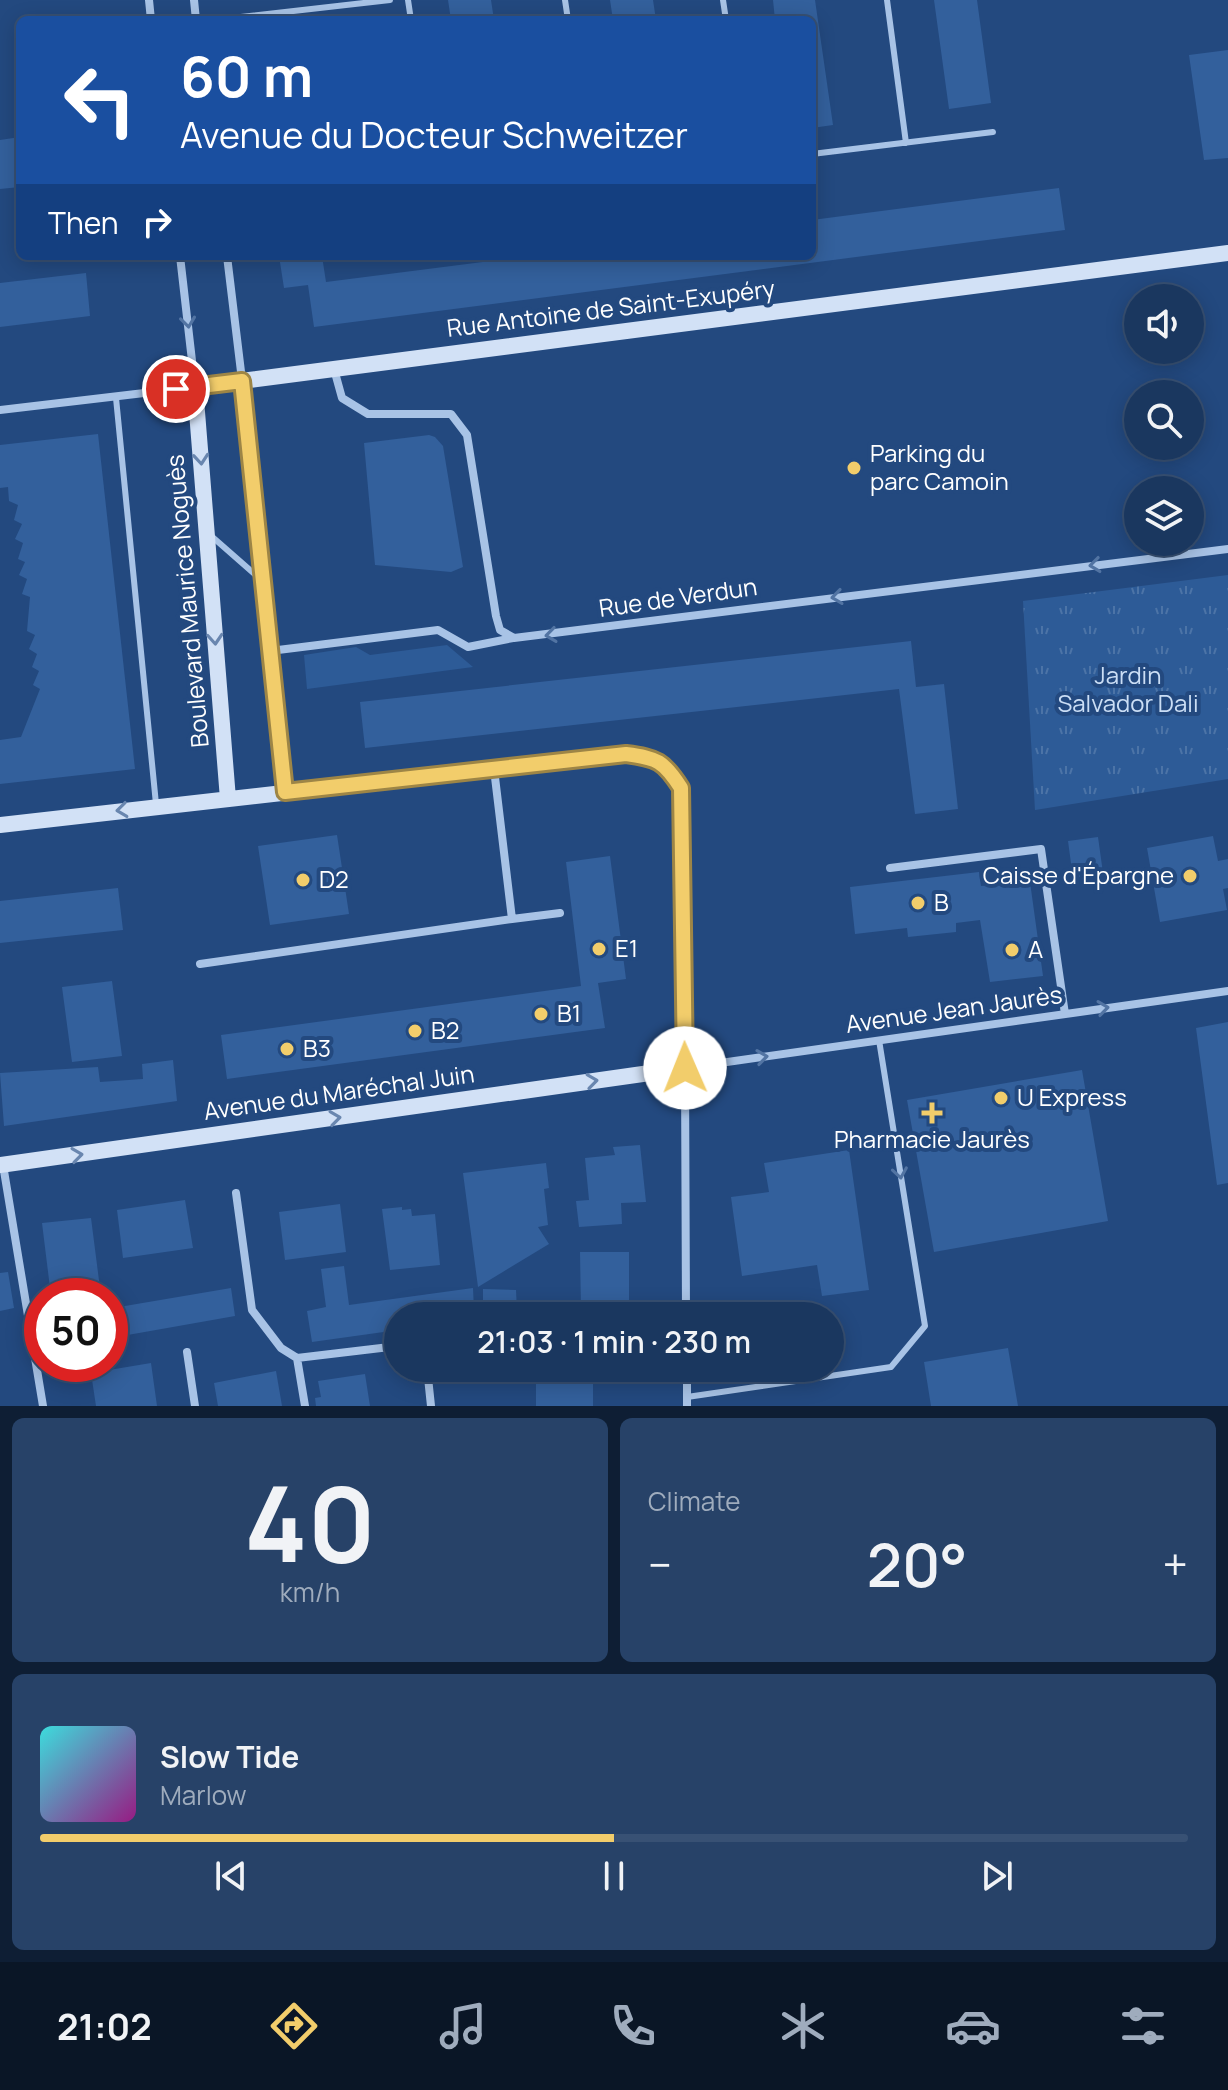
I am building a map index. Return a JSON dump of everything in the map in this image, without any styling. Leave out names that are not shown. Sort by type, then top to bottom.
[{"type":"main road","name":"Rue Antoine de Saint-Exupéry","points":[[195,387],[1228,253]]},
{"type":"main road","points":[[242,381],[285,792]]},
{"type":"main road","name":"Boulevard Maurice Noguès","points":[[195,387],[228,799]]},
{"type":"main road","points":[[0,825],[626,754],[655,758],[670,770],[681,788],[685,1068]]},
{"type":"main road","name":"Avenue du Maréchal Juin","points":[[2,1165],[685,1068]]},
{"type":"street","name":"Boulevard Maurice Noguès","points":[[180,260],[195,387]]},
{"type":"street","points":[[227,260],[242,381]]},
{"type":"street","points":[[334,369],[342,398],[368,414],[451,414],[467,435],[500,630],[514,638]]},
{"type":"street","name":"Rue Antoine de Saint-Exupéry","points":[[0,410],[195,387]]},
{"type":"street","name":"Rue de Verdun","points":[[270,651],[438,630],[468,647],[514,638],[1228,549]]},
{"type":"street","points":[[494,769],[512,919]]},
{"type":"street","points":[[890,868],[1041,849],[1065,1014]]},
{"type":"street","points":[[200,964],[560,913]]},
{"type":"street","name":"Avenue Jean Jaurès","points":[[685,1068],[1228,991]]},
{"type":"street","points":[[685,1068],[686,1302]]},
{"type":"street","points":[[2,1165],[43,1406]]},
{"type":"street","points":[[236,1193],[252,1310],[281,1348],[297,1358],[384,1348]]},
{"type":"street","points":[[187,1352],[195,1406]]},
{"type":"street","points":[[297,1358],[305,1406]]},
{"type":"street","points":[[428,1382],[431,1406]]},
{"type":"lane","points":[[253,16],[390,0]]},
{"type":"lane","points":[[887,0],[906,143]]},
{"type":"lane","points":[[332,8],[333,16]]},
{"type":"lane","points":[[816,154],[993,132]]},
{"type":"lane","points":[[116,398],[156,806]]},
{"type":"lane","points":[[207,532],[263,581]]},
{"type":"lane","points":[[687,1402],[891,1367],[925,1326],[879,1040]]},
{"type":"green space","name":"Jardin Salvador Dali","points":[[1228,575],[1228,779],[1035,810],[1023,601]]},
{"type":"green space","points":[[447,645],[473,667],[307,689],[304,655],[356,647],[370,655]]},
{"type":"building","points":[[448,0],[491,0],[493,16],[450,16]]},
{"type":"building","points":[[610,0],[653,0],[655,16],[612,16]]},
{"type":"building","points":[[773,0],[815,0],[833,125],[816,127],[816,16],[775,16]]},
{"type":"building","points":[[934,0],[977,0],[991,103],[949,109]]},
{"type":"building","points":[[1228,50],[1228,158],[1204,160],[1189,55]]},
{"type":"building","points":[[16,138],[16,187],[0,189],[0,140]]},
{"type":"building","points":[[1059,188],[1065,230],[314,327],[308,285],[284,288],[280,260],[323,260],[326,282],[499,260],[816,260],[816,219]]},
{"type":"building","points":[[86,273],[90,316],[0,327],[0,283]]},
{"type":"building","points":[[98,434],[135,769],[0,784],[0,740],[21,737],[40,689],[33,685],[39,671],[32,667],[37,654],[29,649],[35,635],[27,631],[30,597],[22,594],[27,579],[19,575],[25,562],[18,559],[23,543],[15,539],[22,524],[14,520],[18,505],[9,501],[8,487],[0,488],[0,445]]},
{"type":"building","points":[[429,435],[443,446],[463,567],[451,572],[375,565],[364,443]]},
{"type":"building","points":[[911,641],[916,687],[944,684],[958,809],[915,814],[899,689],[365,748],[360,702]]},
{"type":"building","name":"D2","points":[[337,835],[349,914],[270,925],[258,846]]},
{"type":"building","name":"Caisse d'Épargne","points":[[1213,836],[1218,861],[1228,859],[1228,888],[1223,889],[1227,910],[1160,922],[1147,848]]},
{"type":"building","points":[[1098,837],[1103,873],[1073,878],[1068,841]]},
{"type":"building","points":[[610,856],[626,979],[598,983],[605,1028],[227,1079],[221,1035],[581,986],[566,862]]},
{"type":"building","points":[[979,872],[981,886],[1030,882],[1043,976],[990,982],[980,920],[956,923],[956,932],[908,937],[907,928],[855,934],[850,887]]},
{"type":"building","points":[[118,888],[123,930],[0,943],[0,901]]},
{"type":"building","points":[[112,981],[122,1056],[72,1062],[62,987]]},
{"type":"building","points":[[1228,1022],[1228,1183],[1217,1185],[1196,1028]]},
{"type":"building","points":[[173,1060],[177,1101],[4,1126],[0,1073],[98,1067],[100,1082],[143,1079],[142,1064]]},
{"type":"building","points":[[1082,1070],[1108,1221],[934,1252],[907,1100]]},
{"type":"building","points":[[640,1145],[646,1202],[621,1203],[622,1224],[579,1227],[576,1201],[589,1200],[585,1158],[615,1155],[613,1147]]},
{"type":"building","points":[[849,1150],[869,1290],[822,1296],[817,1265],[742,1276],[731,1197],[769,1192],[764,1163]]},
{"type":"building","points":[[546,1163],[549,1188],[544,1189],[548,1225],[538,1227],[549,1244],[478,1287],[463,1173]]},
{"type":"building","points":[[185,1200],[193,1248],[123,1258],[117,1210]]},
{"type":"building","points":[[340,1204],[346,1252],[285,1260],[279,1212]]},
{"type":"building","points":[[402,1207],[402,1210],[411,1209],[412,1216],[435,1214],[440,1265],[390,1270],[382,1209]]},
{"type":"building","points":[[91,1218],[99,1278],[49,1278],[42,1223]]},
{"type":"building","points":[[580,1252],[629,1252],[629,1302],[581,1302]]},
{"type":"building","points":[[344,1266],[349,1305],[473,1288],[474,1302],[384,1302],[384,1332],[312,1342],[307,1311],[326,1307],[321,1269]]},
{"type":"building","points":[[8,1272],[14,1308],[0,1311],[0,1273]]},
{"type":"building","points":[[231,1288],[235,1316],[128,1335],[128,1305]]},
{"type":"building","points":[[483,1289],[516,1290],[517,1302],[483,1302]]},
{"type":"building","points":[[1008,1348],[1018,1406],[931,1406],[924,1362]]},
{"type":"building","points":[[151,1363],[157,1406],[96,1406],[92,1382],[128,1382],[128,1367]]},
{"type":"building","points":[[276,1371],[282,1406],[218,1406],[214,1383]]},
{"type":"building","points":[[365,1374],[370,1406],[316,1406],[315,1398],[321,1397],[318,1381]]},
{"type":"building","points":[[536,1382],[593,1382],[593,1406],[536,1406]]},
{"type":"place","name":"Parking du parc Camoin","points":[[854,468]]},
{"type":"place","name":"Caisse d'Épargne","points":[[1190,876]]},
{"type":"place","name":"D2","points":[[303,880]]},
{"type":"place","name":"B","points":[[918,903]]},
{"type":"place","name":"E1","points":[[599,949]]},
{"type":"place","name":"A","points":[[1012,950]]},
{"type":"place","name":"B1","points":[[541,1014]]},
{"type":"place","name":"B2","points":[[415,1031]]},
{"type":"place","name":"B3","points":[[287,1049]]},
{"type":"place","name":"U Express","points":[[1001,1098]]},
{"type":"place","name":"Pharmacie Jaurès","points":[[932,1113]]},
{"type":"route","points":[[176,389],[242,381],[285,792],[626,754],[655,758],[670,770],[681,788],[685,1068]]}]
